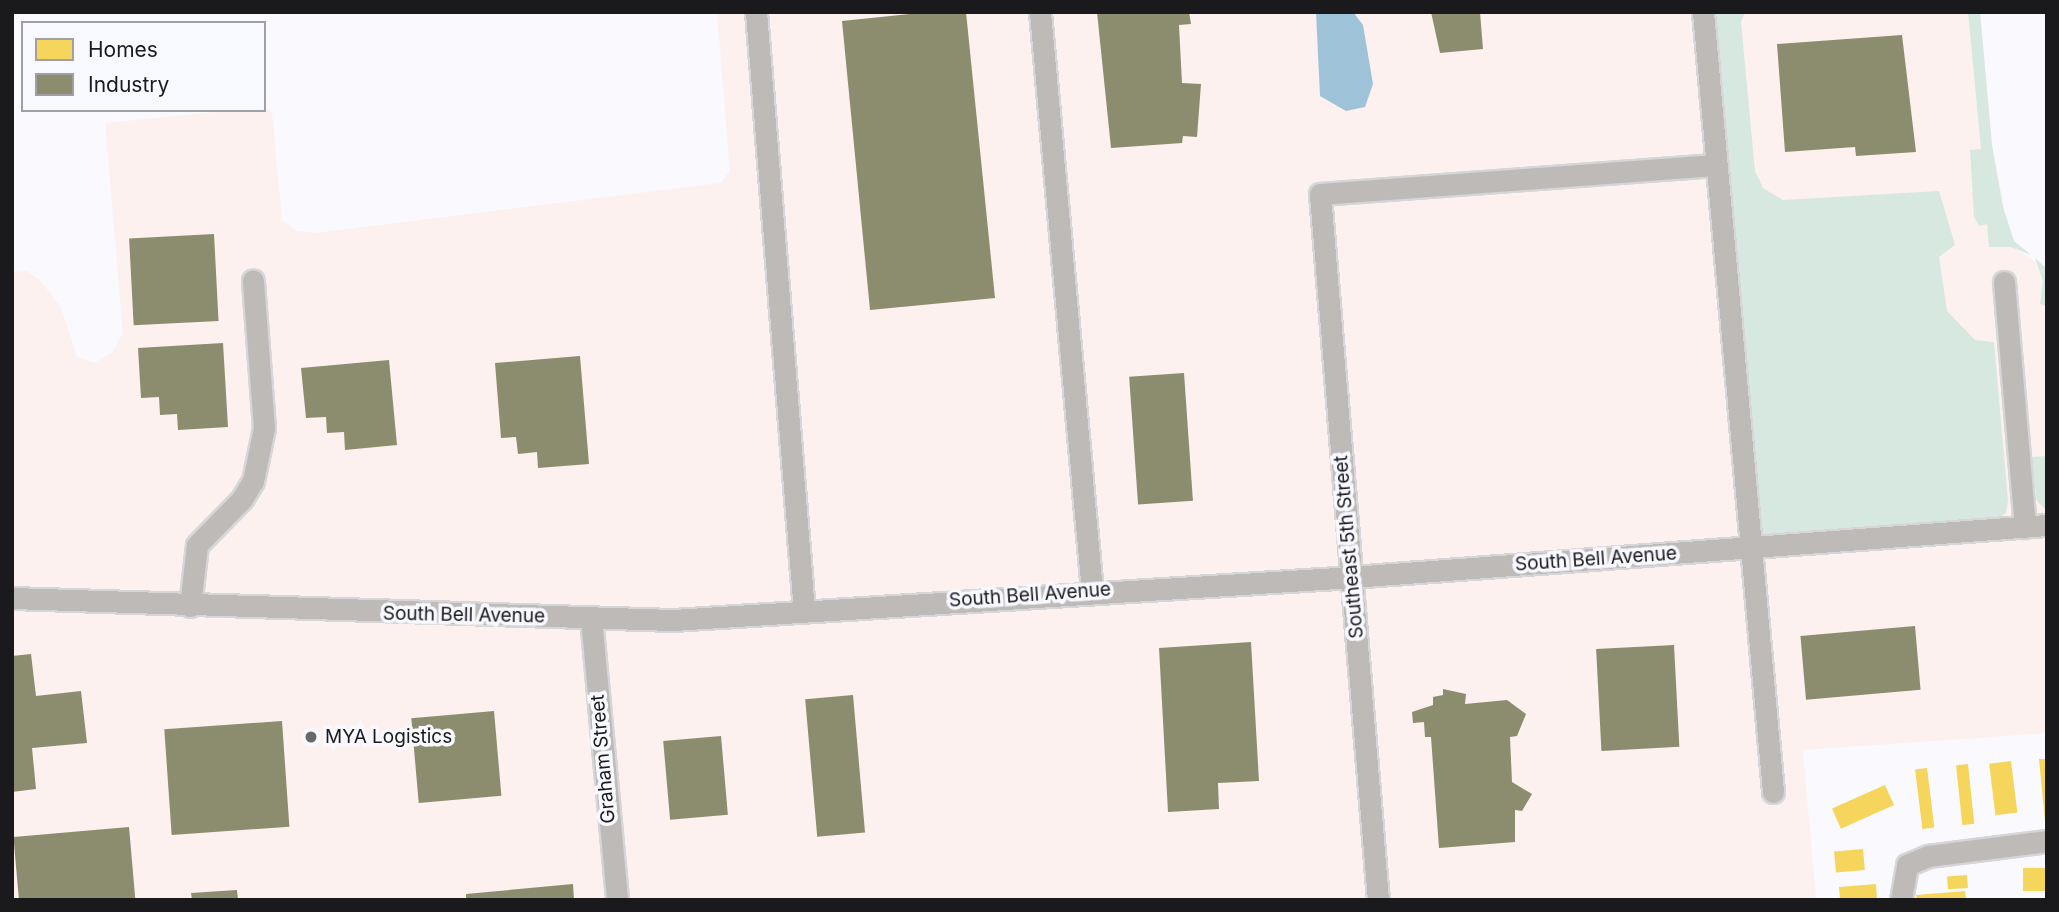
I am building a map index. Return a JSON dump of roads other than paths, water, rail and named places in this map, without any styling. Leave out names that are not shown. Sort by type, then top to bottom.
[{"type":"street","points":[[756,12],[804,611]]},
{"type":"street","points":[[1040,12],[1092,591]]},
{"type":"street","points":[[1703,12],[1773,792]]},
{"type":"street","name":"Southeast 5th Street","points":[[1378,900],[1320,194],[1715,164]]},
{"type":"street","points":[[190,606],[197,545],[242,499],[258,459],[264,428],[253,280]]},
{"type":"street","points":[[2004,282],[2036,526]]},
{"type":"street","name":"South Bell Avenue","points":[[12,598],[673,620],[1352,576],[2036,526]]},
{"type":"street","name":"Graham Street","points":[[592,618],[617,900]]},
{"type":"street","points":[[1901,900],[1907,865],[1928,856],[2047,841]]},
{"type":"water","points":[[1316,12],[1353,12],[1363,25],[1373,84],[1365,107],[1346,111],[1320,96]]},
{"type":"place","name":"MYA Logistics","points":[[311,737]]}]
